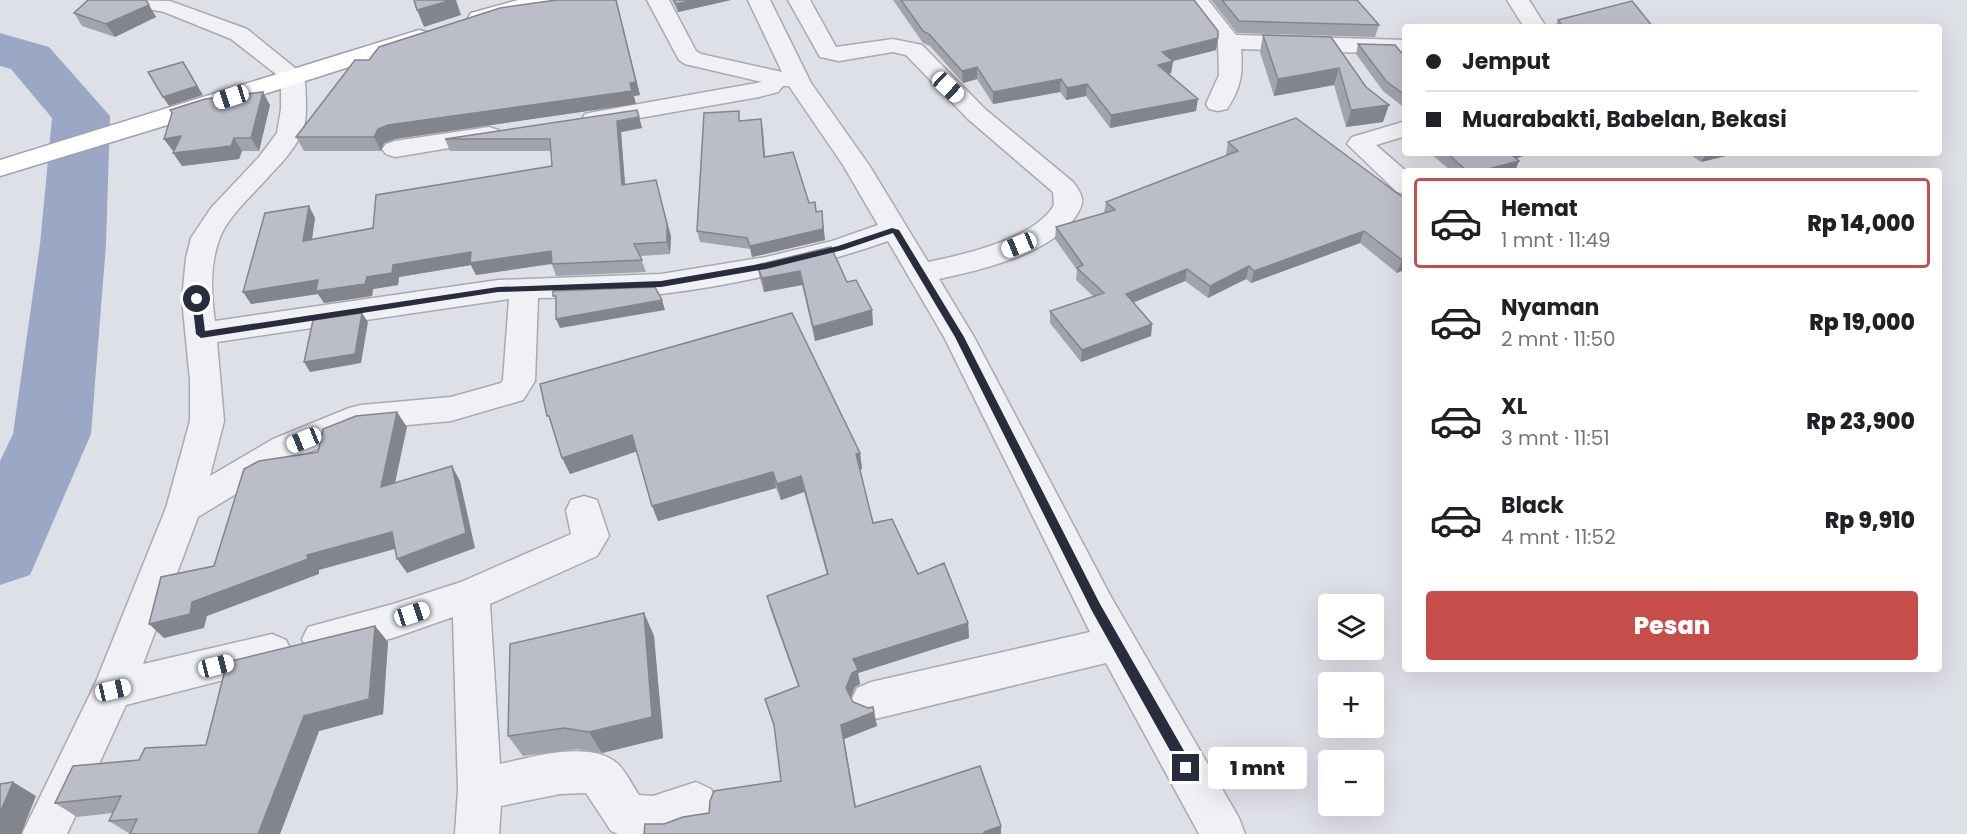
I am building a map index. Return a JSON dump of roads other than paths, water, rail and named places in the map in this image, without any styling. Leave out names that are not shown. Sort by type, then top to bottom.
[{"type":"main road","points":[[0,168],[541,0]]},
{"type":"street","points":[[44,834],[113,690],[184,508],[207,421],[206,380],[197,299],[200,258],[205,238],[221,214],[268,162],[289,134],[293,109],[293,76],[239,34],[177,4],[134,0]]},
{"type":"street","points":[[658,0],[687,55],[700,62],[788,80]]},
{"type":"street","points":[[759,0],[788,80],[856,165],[959,337],[1096,608],[1118,643],[1223,834]]},
{"type":"street","points":[[799,0],[828,52],[837,55],[857,54],[892,46],[914,50],[948,87],[996,132],[1064,188],[1069,197],[1068,208],[1050,226],[1019,245],[988,257],[921,273]]},
{"type":"street","points":[[1197,0],[1229,42],[1231,75],[1218,104]]},
{"type":"street","points":[[1518,0],[1533,24]]},
{"type":"street","points":[[1229,42],[1402,46]]},
{"type":"street","points":[[1334,44],[1352,71]]},
{"type":"street","points":[[573,122],[632,114],[759,90],[788,80]]},
{"type":"street","points":[[1385,109],[1402,123]]},
{"type":"street","points":[[1402,127],[1360,144],[1402,182]]},
{"type":"street","points":[[394,149],[516,131]]},
{"type":"street","points":[[201,334],[446,296],[524,288],[630,286],[680,281],[766,266],[840,248],[895,230]]},
{"type":"street","points":[[184,508],[285,448],[361,417],[451,409],[512,392],[519,381],[524,288]]},
{"type":"street","points":[[113,690],[393,621],[471,595],[584,545],[591,536],[584,510]]},
{"type":"street","points":[[471,595],[480,790],[477,834]]},
{"type":"street","points":[[871,701],[1118,643]]},
{"type":"street","points":[[480,790],[574,771],[591,771],[601,777],[627,816],[653,818],[696,804]]},
{"type":"waterway","points":[[0,49],[30,58],[81,116],[73,244],[52,434],[0,550]]}]
